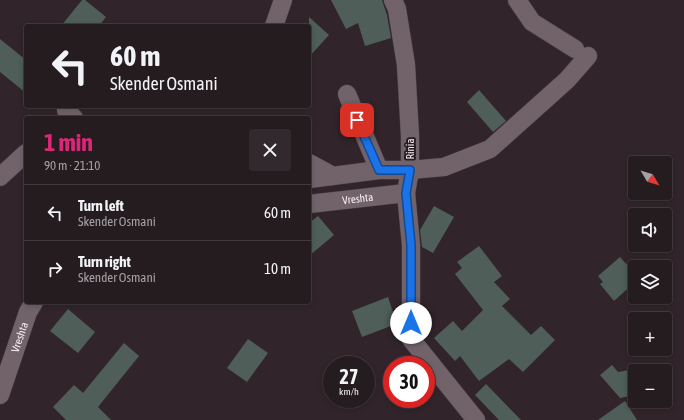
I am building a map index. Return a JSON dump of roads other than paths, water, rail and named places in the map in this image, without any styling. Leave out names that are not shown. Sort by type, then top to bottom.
[{"type":"street","points":[[275,24],[283,0]]},
{"type":"street","name":"Rinia","points":[[393,0],[397,9],[406,65],[410,136],[410,170],[406,193],[411,245],[411,339],[476,420]]},
{"type":"street","points":[[311,178],[334,177],[379,170],[410,170],[444,167],[490,149],[567,80],[582,52],[532,22],[517,0]]},
{"type":"street","points":[[347,94],[379,170]]},
{"type":"street","points":[[0,177],[24,155]]},
{"type":"street","points":[[311,164],[334,177]]},
{"type":"street","name":"Vreshta","points":[[311,204],[406,193]]},
{"type":"street","name":"Vreshta","points":[[0,395],[28,312],[33,304]]}]
